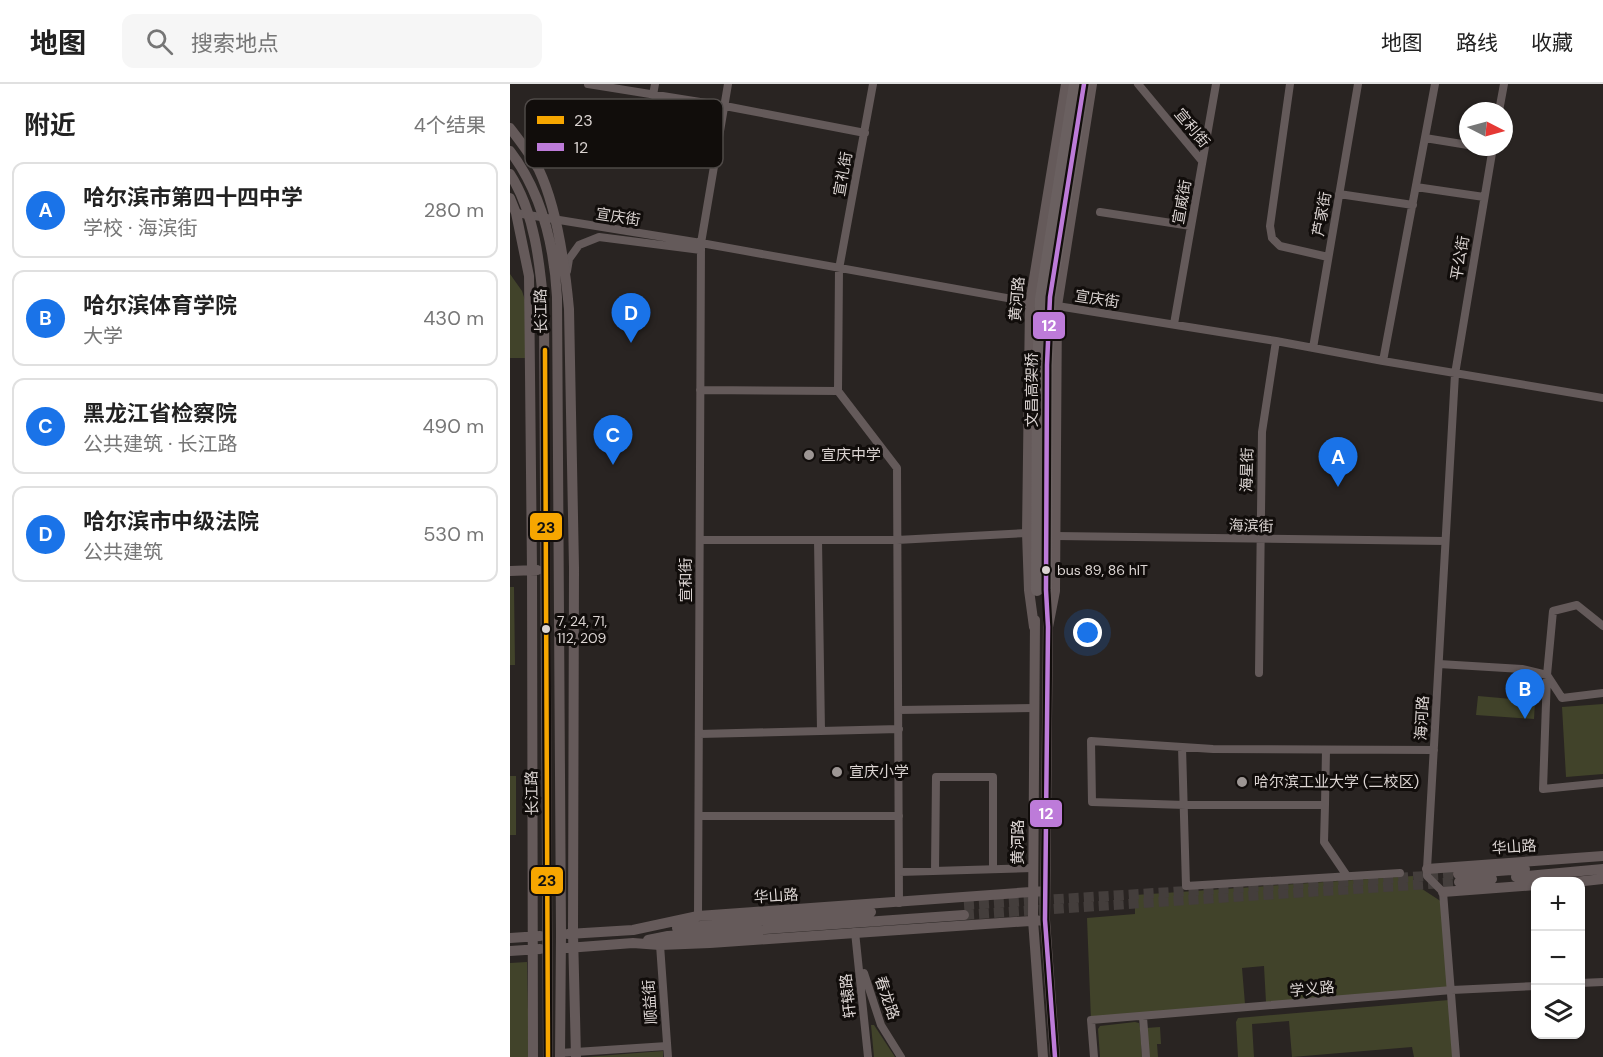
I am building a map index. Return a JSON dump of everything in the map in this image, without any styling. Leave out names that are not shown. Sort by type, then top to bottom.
[{"type":"highway","name":"文昌高架桥","points":[[1041,590],[1038,356],[1041,298],[1075,84]]},
{"type":"highway","name":"文昌高架桥","points":[[1041,590],[1050,297],[1084,84]]},
{"type":"main road","name":"黄河路","points":[[1043,1057],[1033,920],[1034,627],[1029,590],[1027,533],[1030,303],[1066,84]]},
{"type":"main road","name":"黄河路","points":[[1055,1057],[1045,891],[1048,627],[1055,591],[1057,306],[1092,84]]},
{"type":"main road","points":[[510,128],[525,150]]},
{"type":"main road","name":"长江路","points":[[510,151],[550,220],[557,297],[560,1055]]},
{"type":"main road","points":[[537,168],[566,277],[569,309],[574,568],[573,933],[576,1055]]},
{"type":"main road","name":"长江路","points":[[510,174],[521,192],[529,216],[544,310],[548,1057]]},
{"type":"main road","points":[[510,198],[529,276],[533,1057]]},
{"type":"main road","points":[[510,572],[574,568]]},
{"type":"main road","name":"黄河路","points":[[1034,627],[1041,590]]},
{"type":"main road","name":"黄河路","points":[[1041,590],[1048,627]]},
{"type":"main road","name":"华山路","points":[[1427,873],[1603,856]]},
{"type":"main road","name":"华山路","points":[[1603,862],[1459,878],[1603,869]]},
{"type":"main road","points":[[1585,881],[1603,879]]},
{"type":"main road","points":[[1443,892],[1531,885]]},
{"type":"main road","name":"华山路","points":[[510,938],[633,930],[699,916],[1045,891]]},
{"type":"main road","points":[[510,951],[633,943],[668,936],[964,910],[633,930]]},
{"type":"main road","points":[[633,943],[660,945],[856,938],[1045,920]]},
{"type":"street","points":[[588,84],[679,99]]},
{"type":"street","points":[[653,95],[655,84]]},
{"type":"street","name":"宣和街","points":[[723,112],[729,84]]},
{"type":"street","name":"宣礼街","points":[[838,391],[839,269],[873,84]]},
{"type":"street","name":"宣利街","points":[[1138,84],[1202,161]]},
{"type":"street","name":"宣威街","points":[[1174,324],[1216,84]]},
{"type":"street","points":[[1290,84],[1270,226],[1272,238],[1280,246],[1328,257]]},
{"type":"street","name":"芦家街","points":[[1312,348],[1358,84]]},
{"type":"street","points":[[1383,362],[1435,84]]},
{"type":"street","points":[[1501,102],[1504,84]]},
{"type":"street","points":[[724,106],[865,133]]},
{"type":"street","points":[[1425,138],[1459,144]]},
{"type":"street","name":"平公街","points":[[1455,374],[1492,156]]},
{"type":"street","name":"宣和街","points":[[699,916],[701,247],[714,168]]},
{"type":"street","points":[[1416,187],[1484,197]]},
{"type":"street","points":[[1339,194],[1413,205]]},
{"type":"street","name":"宣庆街","points":[[513,212],[701,247],[1030,303],[1276,341],[1383,362],[1603,398]]},
{"type":"street","points":[[1100,212],[1191,226]]},
{"type":"street","points":[[566,277],[569,259],[574,251],[579,245],[599,237],[701,247]]},
{"type":"street","name":"海星街","points":[[1259,673],[1262,432],[1276,341]]},
{"type":"street","name":"海河路","points":[[1427,873],[1455,374]]},
{"type":"street","points":[[700,390],[838,391],[897,468],[899,903]]},
{"type":"street","points":[[700,540],[897,540],[1027,533]]},
{"type":"street","name":"海滨街","points":[[1056,536],[1445,541]]},
{"type":"street","points":[[818,540],[821,731]]},
{"type":"street","points":[[1603,626],[1577,606],[1552,612],[1543,789],[1603,783]]},
{"type":"street","points":[[1439,664],[1522,669],[1547,675],[1562,698],[1603,693]]},
{"type":"street","points":[[898,710],[1034,708]]},
{"type":"street","points":[[699,734],[899,729]]},
{"type":"street","points":[[1325,805],[1185,805],[1092,802],[1091,741],[1182,747],[1434,750]]},
{"type":"street","points":[[1182,747],[1186,886],[1400,873]]},
{"type":"street","points":[[1326,750],[1324,842],[1347,876]]},
{"type":"street","points":[[935,870],[936,777],[993,777],[993,869]]},
{"type":"street","points":[[699,816],[899,816]]},
{"type":"street","points":[[899,872],[1033,868]]},
{"type":"street","points":[[1427,873],[1443,892],[1456,1057]]},
{"type":"street","name":"轩辕路","points":[[856,938],[868,1057]]},
{"type":"street","name":"春龙路","points":[[856,938],[867,985],[881,1025],[901,1057]]},
{"type":"street","name":"顺益街","points":[[660,945],[668,1057]]},
{"type":"street","points":[[1585,983],[1603,982]]},
{"type":"street","name":"学义路","points":[[1094,1057],[1091,1020],[1452,990],[1531,986]]},
{"type":"street","points":[[1143,1017],[1146,1057]]},
{"type":"street","points":[[560,1055],[667,1046]]},
{"type":"green space","points":[[510,274],[522,291],[526,303],[526,358],[510,358]]},
{"type":"green space","points":[[510,587],[514,587],[515,665],[510,665]]},
{"type":"green space","points":[[1478,696],[1535,701],[1534,719],[1476,715]]},
{"type":"green space","points":[[1603,704],[1603,774],[1566,777],[1562,707]]},
{"type":"green space","points":[[510,776],[516,776],[516,835],[510,835]]},
{"type":"green space","points":[[1413,876],[1413,883],[1442,902],[1448,989],[1266,1002],[1264,966],[1242,968],[1245,1004],[1091,1020],[1087,918],[1135,914],[1135,895]]},
{"type":"green space","points":[[527,962],[529,1057],[510,1057],[510,963]]},
{"type":"green space","points":[[1449,1000],[1454,1057],[1414,1057],[1412,1047],[1292,1057],[1289,1021],[1252,1024],[1254,1057],[1238,1057],[1236,1022],[1238,1018]]},
{"type":"green space","points":[[1139,1023],[1140,1028],[1142,1057],[1100,1057],[1098,1029],[1100,1026]]},
{"type":"green space","points":[[871,1025],[874,1025],[895,1057],[874,1057]]},
{"type":"green space","points":[[1160,1027],[1161,1044],[1157,1044],[1158,1057],[1148,1057],[1146,1028]]},
{"type":"green space","points":[[663,1051],[663,1057],[586,1057]]},
{"type":"tunnel","points":[[964,905],[1458,874]]},
{"type":"tunnel","points":[[964,915],[1459,882]]},
{"type":"transit line","name":"12","points":[[1055,1057],[1045,920],[1048,627],[1046,590],[1047,365],[1050,297],[1084,84]]},
{"type":"transit line","name":"23","points":[[545,350],[548,1057]]},
{"type":"place","name":"哈尔滨市中级法院","points":[[631,343]]},
{"type":"place","name":"宣庆中学","points":[[809,455]]},
{"type":"place","name":"黑龙江省检察院","points":[[613,465]]},
{"type":"place","name":"哈尔滨市第四十四中学","points":[[1338,487]]},
{"type":"place","name":"bus 89, 86 hIT","points":[[1046,570]]},
{"type":"place","name":"7, 24, 71, 112, 209","points":[[546,629]]},
{"type":"place","name":"哈尔滨体育学院","points":[[1525,719]]},
{"type":"place","name":"宣庆小学","points":[[837,772]]},
{"type":"place","name":"哈尔滨工业大学 (二校区)","points":[[1242,782]]}]
